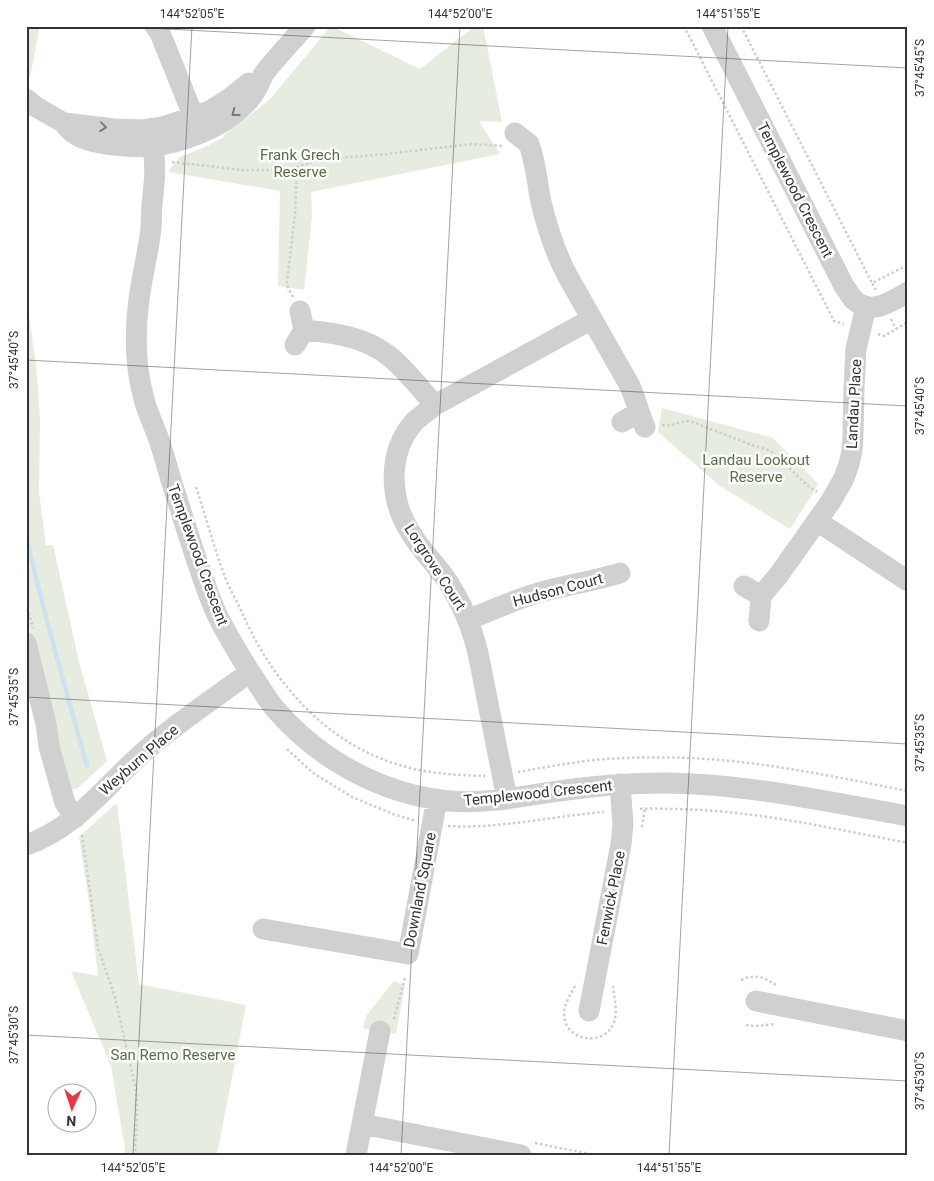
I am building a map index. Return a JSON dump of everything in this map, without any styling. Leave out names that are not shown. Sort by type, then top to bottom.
[{"type":"street","points":[[155,26],[160,32],[197,125]]},
{"type":"street","points":[[26,100],[64,123],[114,129],[145,141],[163,126],[197,125],[218,106],[264,74],[305,26]]},
{"type":"street","name":"Templewood Crescent","points":[[712,26],[844,286],[853,299],[866,306]]},
{"type":"street","points":[[530,138],[541,202],[553,242],[567,275],[630,386],[635,397],[635,420]]},
{"type":"street","name":"Templewood Crescent","points":[[145,141],[154,179],[151,232],[137,314],[137,351],[141,388],[145,404],[214,608],[235,648],[276,710],[309,743],[346,768],[371,780],[417,796],[437,799],[472,802],[586,787],[667,783],[738,788],[786,794],[908,816]]},
{"type":"street","points":[[866,306],[884,306],[908,292]]},
{"type":"street","name":"Landau Place","points":[[759,621],[753,591],[778,576],[831,501],[844,478],[852,451],[855,358],[866,306]]},
{"type":"street","name":"Lorgrove Court","points":[[506,799],[478,652],[468,620],[446,581],[410,533],[400,511],[394,486],[395,462],[402,440],[414,422],[435,405],[592,319]]},
{"type":"street","points":[[300,329],[352,337],[372,346],[401,366],[435,405]]},
{"type":"street","points":[[817,521],[907,577]]},
{"type":"street","name":"Hudson Court","points":[[468,620],[540,592],[620,573]]},
{"type":"street","points":[[30,636],[52,761],[63,798],[77,817]]},
{"type":"street","name":"Weyburn Place","points":[[26,845],[53,834],[77,817],[116,777],[156,741],[250,672]]},
{"type":"street","name":"Fenwick Place","points":[[589,1011],[621,844],[623,824],[620,784]]},
{"type":"street","name":"Downland Square","points":[[263,929],[408,954],[437,799]]},
{"type":"street","points":[[756,1001],[908,1031]]},
{"type":"street","points":[[356,1155],[386,1028]]},
{"type":"street","points":[[362,1124],[524,1148]]},
{"type":"path","points":[[741,26],[872,283]]},
{"type":"path","points":[[170,162],[242,170],[278,170],[328,159],[471,144],[517,147],[530,138]]},
{"type":"path","points":[[297,167],[295,214],[287,282],[288,288],[297,302],[300,329]]},
{"type":"path","points":[[635,420],[672,426],[690,421],[770,451],[807,485],[831,501]]},
{"type":"path","points":[[26,603],[30,636]]},
{"type":"path","points":[[286,747],[312,773],[352,797],[393,814],[433,825],[478,827],[510,825],[571,815],[622,810],[697,809],[752,814],[908,843]]},
{"type":"path","points":[[485,768],[486,776]]},
{"type":"path","points":[[77,817],[98,948],[115,996],[136,1090],[135,1155]]},
{"type":"path","points":[[386,1028],[398,1007],[406,978]]},
{"type":"path","points":[[524,1148],[595,1155]]},
{"type":"green space","points":[[26,26],[40,26],[30,78],[26,74]]},
{"type":"green space","name":"Frank Grech Reserve","points":[[331,26],[420,69],[475,26],[483,26],[502,122],[479,121],[500,154],[311,192],[312,217],[304,290],[278,286],[280,191],[169,172],[169,170],[180,157],[224,137],[225,134],[269,100]]},
{"type":"green space","points":[[26,294],[36,364],[40,419],[39,493],[46,545],[53,545],[79,662],[107,761],[78,788],[71,790],[26,618]]},
{"type":"green space","name":"Landau Lookout Reserve","points":[[662,408],[773,438],[818,484],[790,529],[720,486],[658,432]]},
{"type":"green space","name":"San Remo Reserve","points":[[117,804],[139,984],[246,1005],[217,1155],[125,1155],[111,1066],[71,971],[98,976],[79,837]]},
{"type":"green space","points":[[394,981],[405,985],[396,1034],[363,1028],[366,1016]]},
{"type":"waterway","points":[[26,535],[47,622],[87,766]]}]
